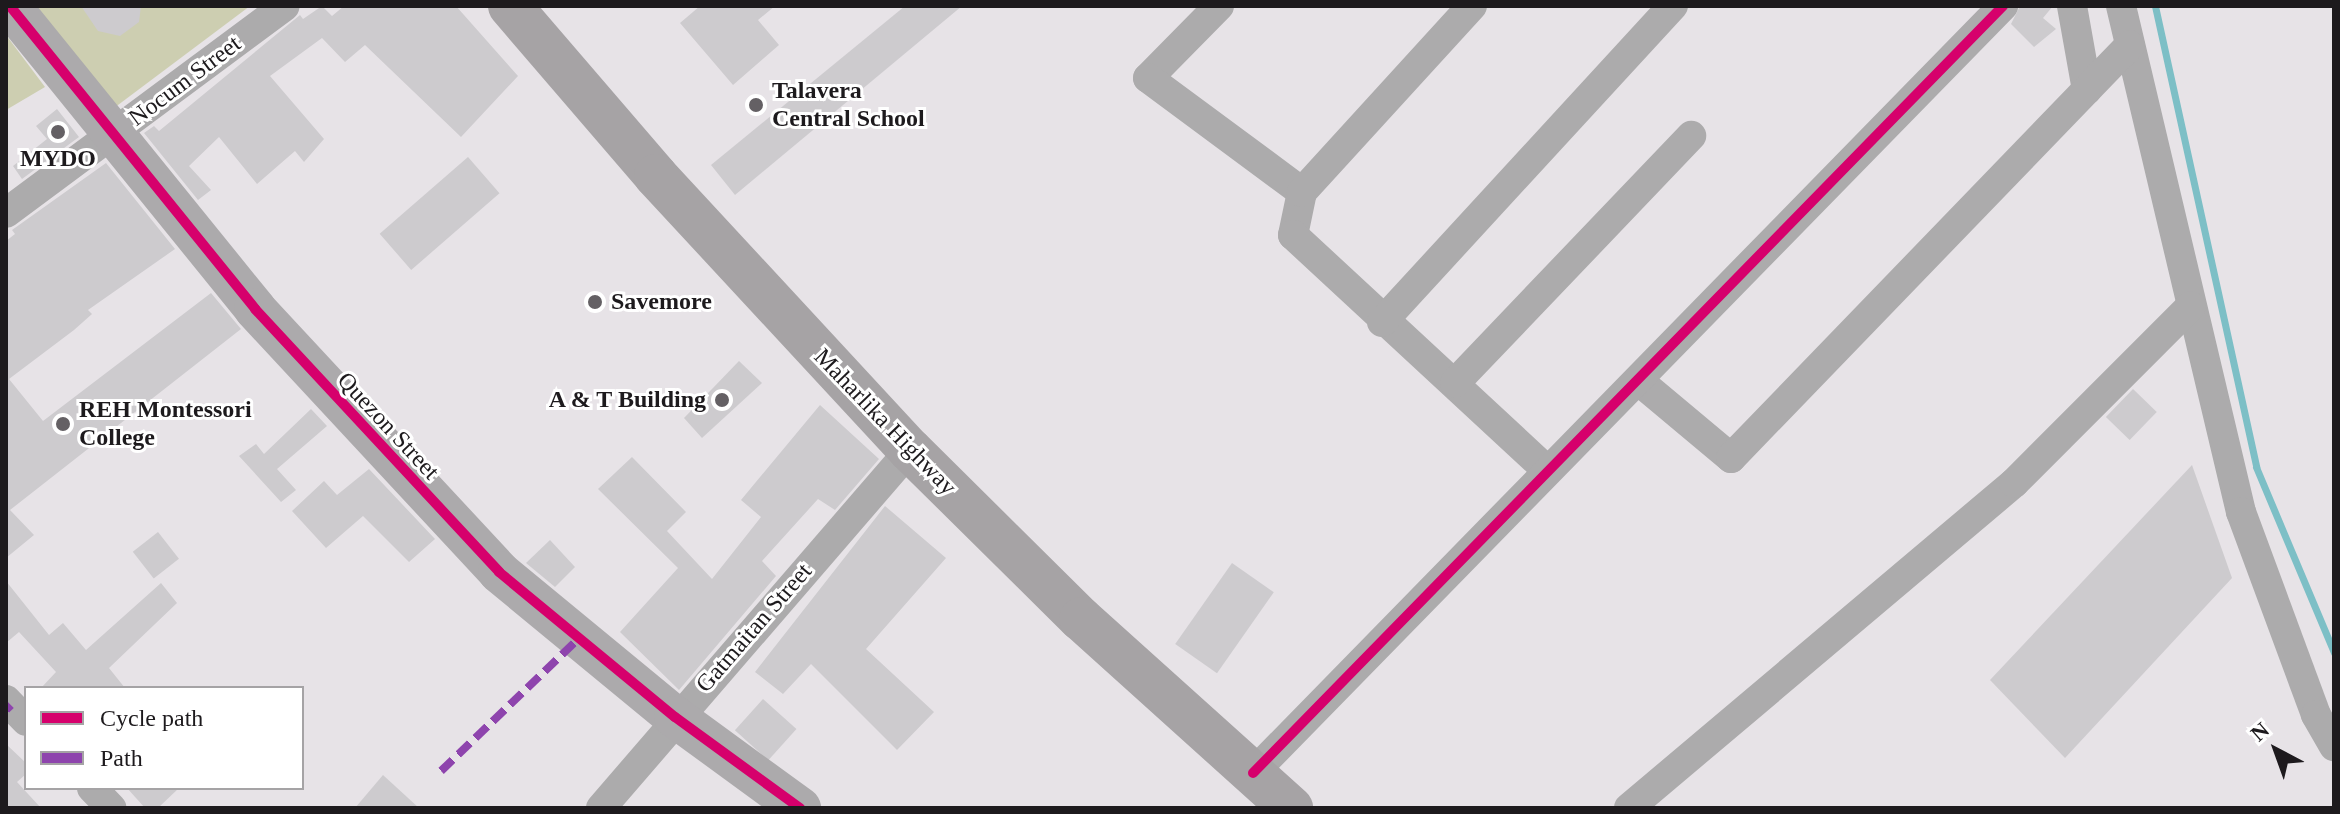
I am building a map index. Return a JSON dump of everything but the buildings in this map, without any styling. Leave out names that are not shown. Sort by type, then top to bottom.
[{"type":"main road","name":"Maharlika Highway","points":[[510,6],[667,188],[910,450],[1081,619],[1291,808]]},
{"type":"street","name":"Quezon Street","points":[[10,6],[255,309],[499,572],[675,717],[800,808]]},
{"type":"street","name":"Nocum Street","points":[[6,213],[285,6]]},
{"type":"street","points":[[1219,6],[1148,78],[1302,192]]},
{"type":"street","points":[[1472,6],[1302,192],[1293,235],[1382,322],[1455,383],[1546,469]]},
{"type":"street","points":[[1382,322],[1673,6]]},
{"type":"street","points":[[1253,773],[1546,469],[1639,381],[2003,6]]},
{"type":"street","points":[[2072,6],[2087,90]]},
{"type":"street","points":[[2121,6],[2241,512],[2316,715],[2334,746]]},
{"type":"street","points":[[1639,381],[1731,458],[2130,45]]},
{"type":"street","points":[[1455,383],[1691,136]]},
{"type":"street","points":[[1629,808],[2014,483],[2191,306]]},
{"type":"street","name":"Gatmaitan Street","points":[[601,808],[675,717],[910,450]]},
{"type":"street","points":[[6,700],[24,719]]},
{"type":"street","points":[[94,790],[111,808]]},
{"type":"green space","points":[[27,6],[250,6],[110,111]]},
{"type":"green space","points":[[6,35],[45,87],[6,110]]},
{"type":"waterway","points":[[2155,6],[2256,467],[2334,653]]},
{"type":"marked path","points":[[441,771],[579,638]]},
{"type":"marked path","points":[[6,710],[11,705]]},
{"type":"cycle path","points":[[10,6],[255,309],[499,572],[675,717],[800,808]]},
{"type":"cycle path","points":[[1253,773],[2003,6]]},
{"type":"place","name":"Talavera Central School","points":[[756,105]]},
{"type":"place","name":"MYDO","points":[[58,132]]},
{"type":"place","name":"Savemore","points":[[595,302]]},
{"type":"place","name":"A & T Building","points":[[722,400]]},
{"type":"place","name":"REH Montessori College","points":[[63,424]]}]
